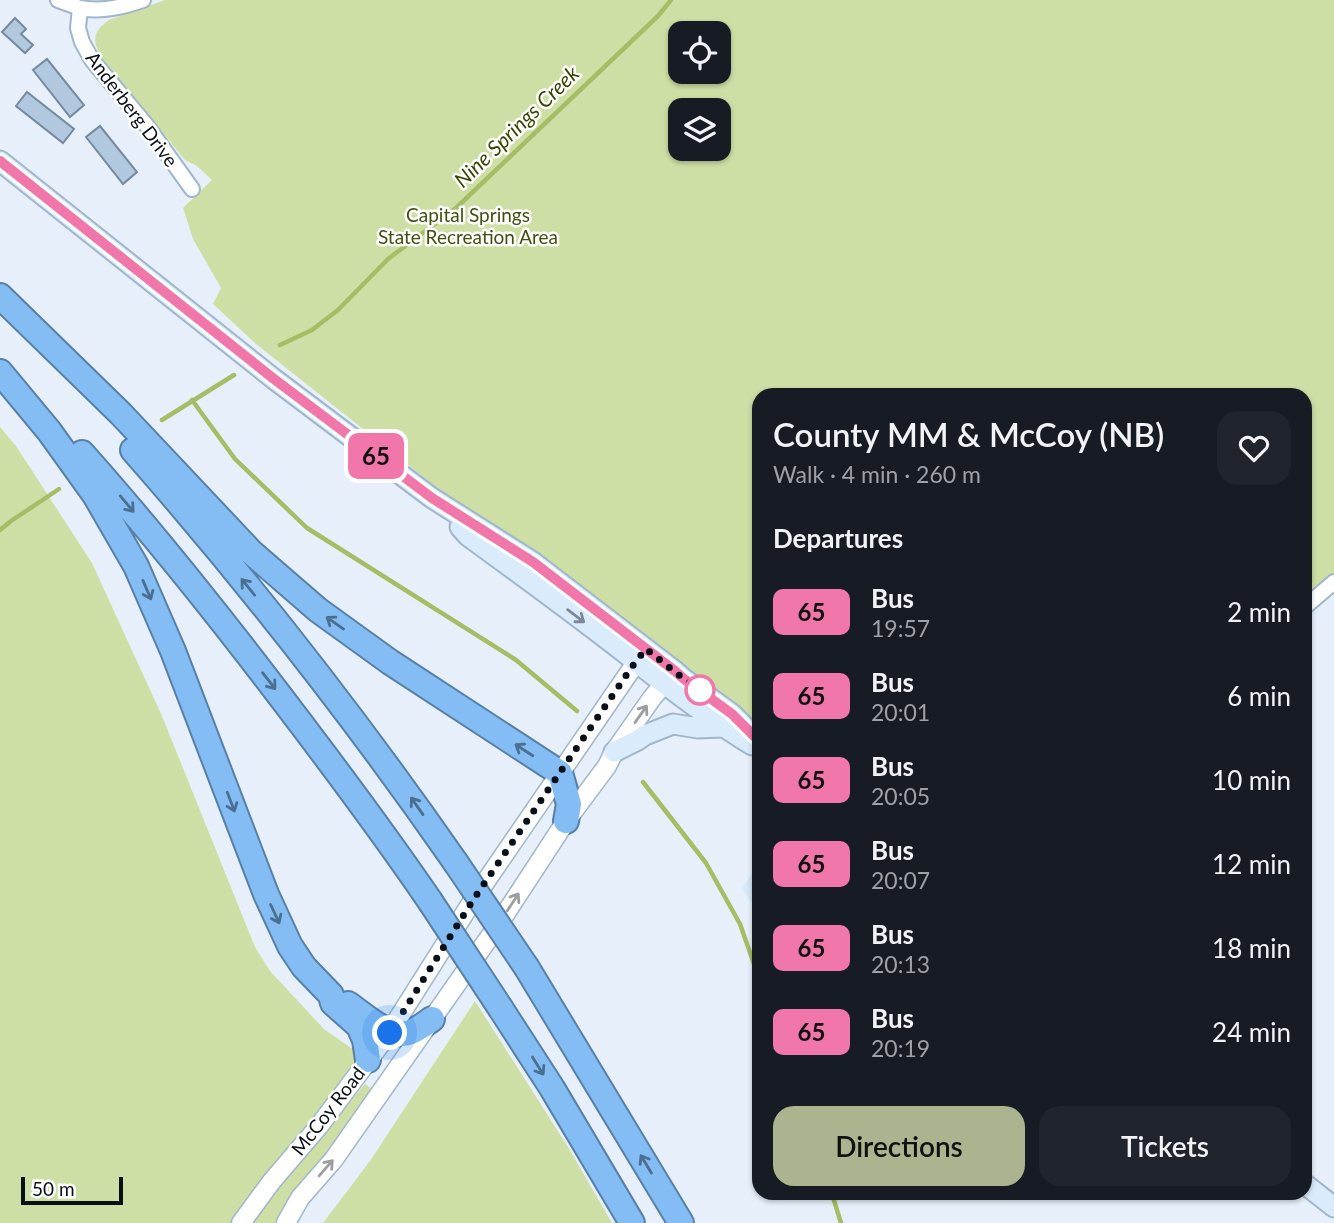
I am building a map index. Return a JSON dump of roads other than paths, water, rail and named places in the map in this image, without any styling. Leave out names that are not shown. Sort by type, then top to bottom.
[{"type":"highway","points":[[0,299],[121,414],[251,552],[318,610],[390,662],[560,774],[569,804],[566,821]]},
{"type":"highway","points":[[0,299],[169,491],[348,712],[404,788],[527,968],[681,1223]]},
{"type":"highway","points":[[0,361],[126,502],[219,616],[337,770],[430,901],[501,1009],[632,1223]]},
{"type":"highway","points":[[0,372],[49,431],[95,495],[136,566],[173,651],[266,894],[290,946],[304,967],[331,995],[333,1003],[359,1026],[365,1040],[368,1060]]},
{"type":"highway","points":[[331,995],[338,997],[390,1033],[399,1035],[411,1032],[432,1019]]},
{"type":"main road","points":[[0,161],[274,379],[432,498],[468,536],[641,655],[669,677],[721,727],[752,744]]},
{"type":"main road","points":[[669,677],[684,679],[732,714],[752,734]]},
{"type":"main road","points":[[614,752],[673,724],[698,728],[721,727]]},
{"type":"main road","points":[[1312,1190],[1334,1208]]},
{"type":"street","points":[[58,0],[90,10],[109,9],[143,0]]},
{"type":"street","name":"Anderberg Drive","points":[[80,8],[78,28],[92,60],[147,126],[192,188]]},
{"type":"street","points":[[1312,602],[1334,582]]},
{"type":"street","name":"McCoy Road","points":[[241,1223],[390,1033],[473,900],[641,655]]},
{"type":"street","name":"McCoy Road","points":[[286,1223],[300,1198],[334,1159],[498,925],[566,821],[669,677]]},
{"type":"waterway","name":"Nine Springs Creek","points":[[280,345],[312,330],[338,310],[388,259],[456,208],[658,16],[671,0]]},
{"type":"waterway","points":[[162,420],[234,375]]},
{"type":"waterway","points":[[192,400],[235,459],[307,528],[516,660],[577,711]]},
{"type":"waterway","name":"Nine Springs Creek","points":[[0,530],[59,489]]},
{"type":"waterway","points":[[643,782],[706,863],[740,924],[752,958]]},
{"type":"waterway","points":[[834,1200],[841,1223]]},
{"type":"park label","name":"Capital Springs State Recreation Area","points":[[468,226]]}]
